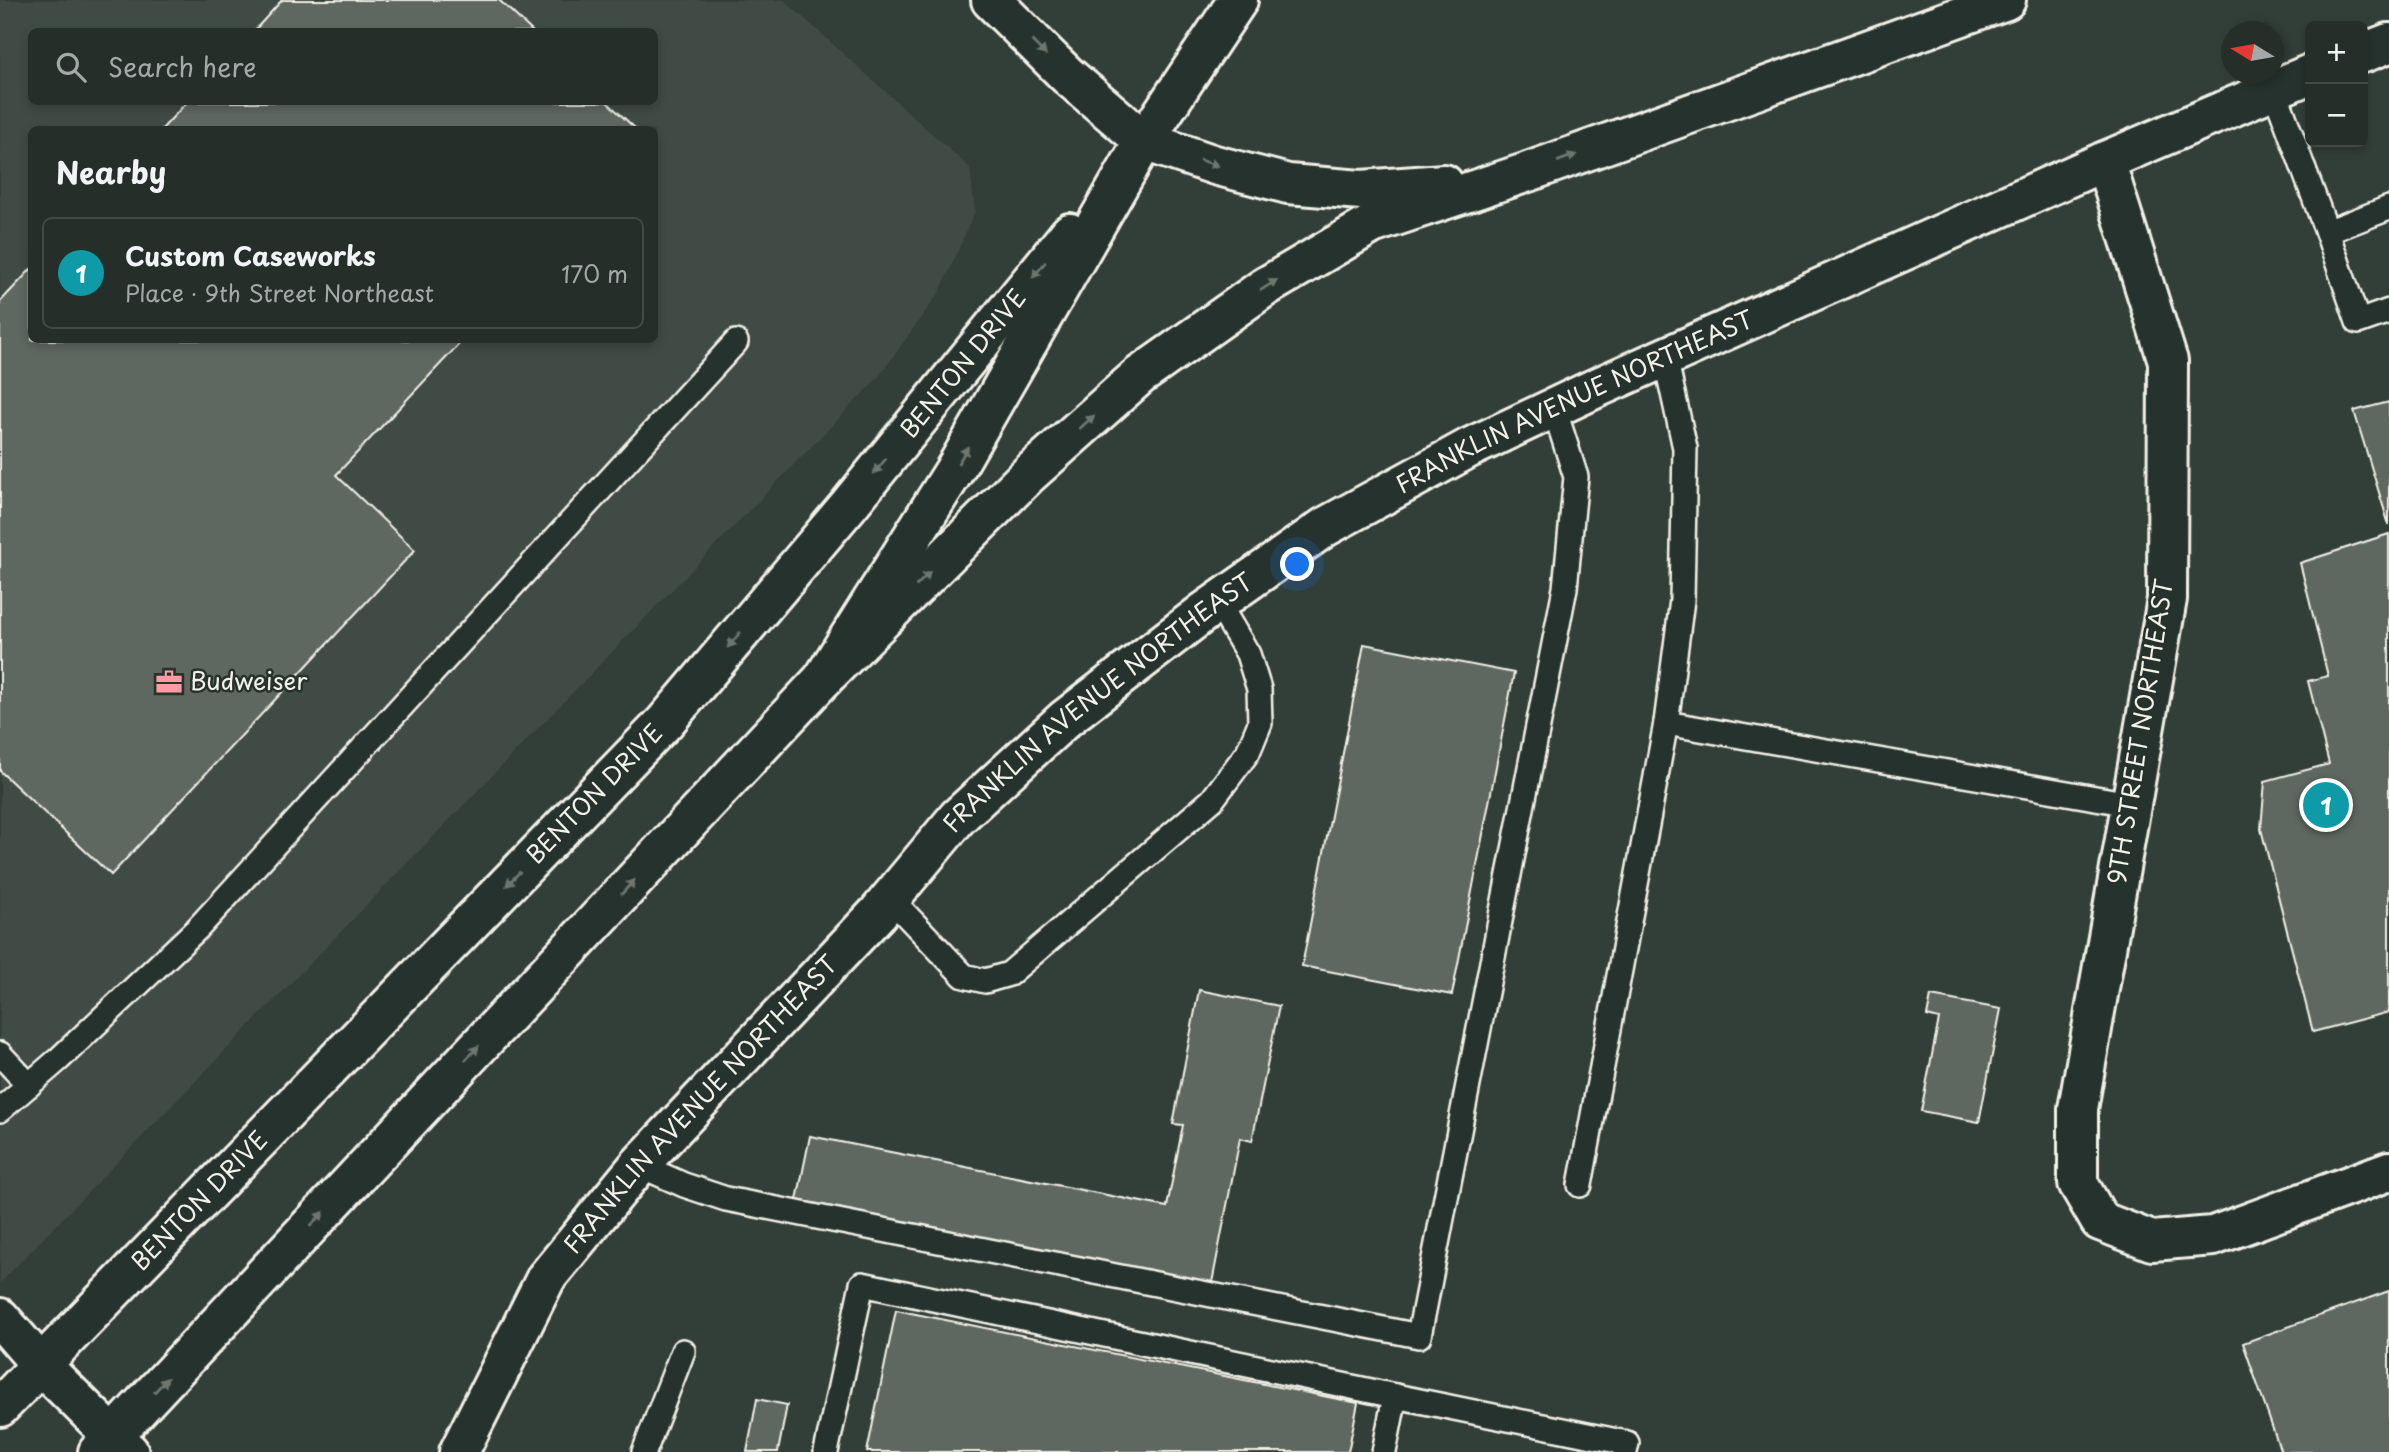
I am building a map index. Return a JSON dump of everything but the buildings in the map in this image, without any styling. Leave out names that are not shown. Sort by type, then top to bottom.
[{"type":"main road","points":[[991,0],[1068,76],[1144,141],[1215,165],[1288,184],[1361,190],[1424,187],[1528,172]]},
{"type":"main road","name":"BENTON DRIVE","points":[[114,1446],[823,679],[954,471],[1144,141],[1238,0]]},
{"type":"main road","points":[[823,679],[1028,474],[1139,376],[1265,287],[1372,224],[1528,172],[2006,0]]},
{"type":"main road","points":[[2368,51],[2389,43]]},
{"type":"main road","name":"FRANKLIN AVENUE NORTHEAST","points":[[463,1451],[546,1278],[639,1164],[890,898],[958,817],[1055,728],[1218,603],[1325,527],[1469,448],[2105,160],[2305,76]]},
{"type":"main road","name":"BENTON DRIVE","points":[[0,1407],[665,722],[848,506],[1144,141]]},
{"type":"main road","name":"9TH STREET NORTHEAST","points":[[2105,160],[2168,361],[2167,599],[2078,1109],[2078,1183],[2100,1220],[2152,1241],[2213,1236],[2389,1171]]},
{"type":"main road","points":[[0,1318],[114,1446]]},
{"type":"lane","points":[[2274,89],[2358,321],[2389,311]]},
{"type":"lane","points":[[2327,232],[2389,208]]},
{"type":"lane","points":[[0,1110],[198,928],[736,342]]},
{"type":"lane","points":[[1580,1185],[1666,723],[1682,600],[1685,448],[1665,357]]},
{"type":"lane","points":[[639,1164],[684,1185],[726,1199],[1419,1336],[1565,589],[1576,477],[1554,408]]},
{"type":"lane","points":[[890,898],[964,976],[985,981],[1009,974],[1212,800],[1248,752],[1260,723],[1259,689],[1248,653],[1218,603]]},
{"type":"lane","points":[[1666,723],[2130,804]]},
{"type":"lane","points":[[0,1054],[29,1085]]},
{"type":"lane","points":[[826,1452],[862,1284],[1627,1443],[1625,1452]]},
{"type":"lane","points":[[644,1452],[683,1351]]},
{"type":"lane","points":[[1384,1452],[1395,1396]]},
{"type":"shaded area","points":[[0,0],[784,0],[970,168],[975,211],[941,290],[877,379],[0,1283]]},
{"type":"place","name":"Budweiser","points":[[169,682]]},
{"type":"place","name":"Custom Caseworks","points":[[2326,805]]}]
